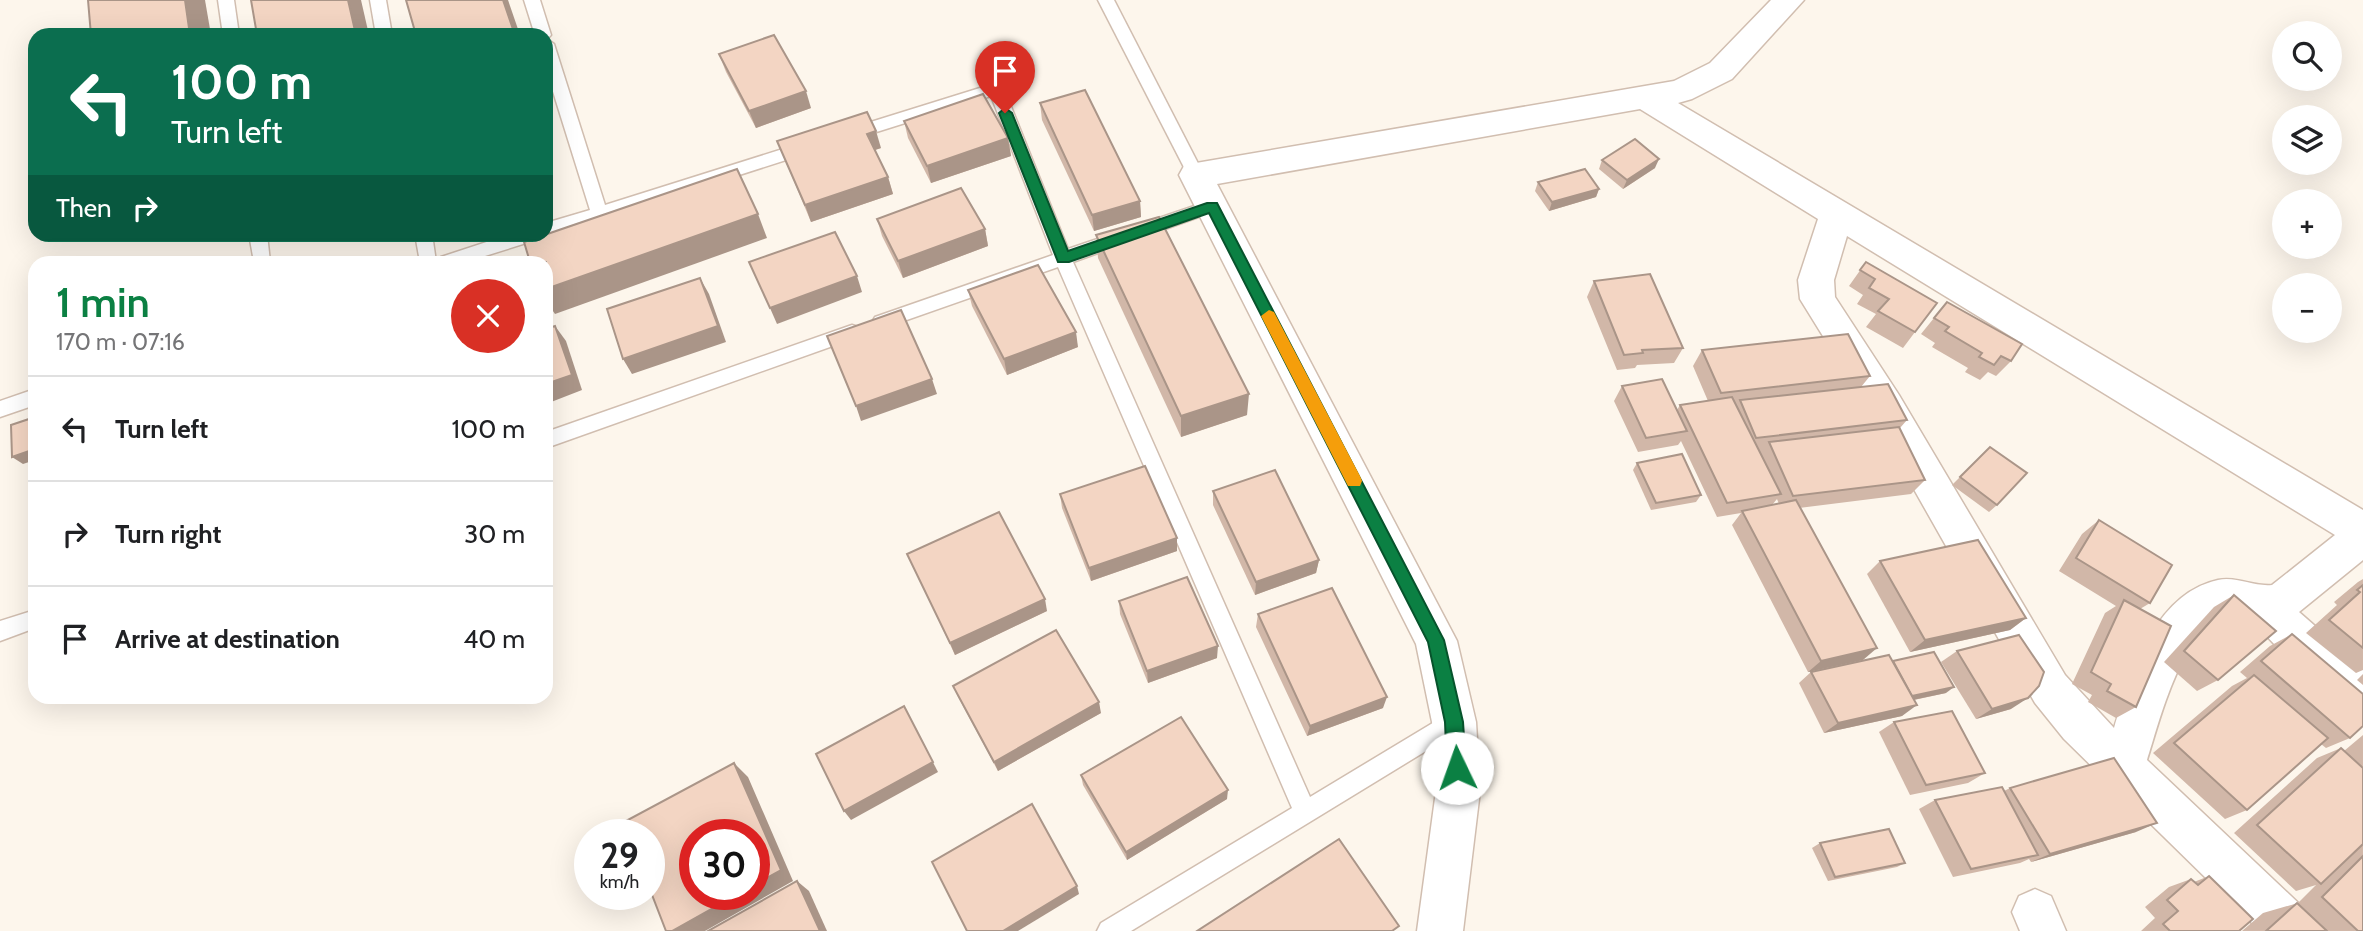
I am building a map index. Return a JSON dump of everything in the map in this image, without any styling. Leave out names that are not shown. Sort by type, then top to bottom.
[{"type":"street","points":[[1440,931],[1458,791],[1454,722],[1436,640],[1204,191],[1681,91],[1720,72],[1789,0]]},
{"type":"street","points":[[1644,97],[2363,533],[2282,602],[2263,607]]},
{"type":"street","points":[[1837,214],[1816,280],[1818,299],[1886,406],[2050,689],[2078,724],[2293,931]]},
{"type":"street","points":[[2123,768],[2158,664],[2174,636],[2203,605],[2219,598],[2235,599],[2263,607],[2363,695]]},
{"type":"lane","points":[[226,0],[230,28]]},
{"type":"lane","points":[[378,0],[383,28]]},
{"type":"lane","points":[[532,0],[541,28]]},
{"type":"lane","points":[[553,438],[1063,258],[1204,191],[1105,0]]},
{"type":"lane","points":[[553,66],[599,213]]},
{"type":"lane","points":[[553,228],[996,89],[1063,258],[1305,812]]},
{"type":"lane","points":[[465,256],[508,242]]},
{"type":"lane","points":[[0,409],[28,399]]},
{"type":"lane","points":[[0,631],[28,621]]},
{"type":"lane","points":[[1109,931],[1454,722]]},
{"type":"building","points":[[88,0],[185,0],[189,28],[90,28]]},
{"type":"building","points":[[251,0],[348,0],[354,28],[256,28]]},
{"type":"building","points":[[406,0],[503,0],[513,28],[414,28]]},
{"type":"building","points":[[774,35],[806,91],[749,111],[719,54]]},
{"type":"building","points":[[1085,90],[1140,201],[1092,215],[1040,103]]},
{"type":"building","points":[[983,94],[1008,138],[927,166],[904,121]]},
{"type":"building","points":[[867,112],[876,131],[867,134],[888,177],[805,205],[777,141]]},
{"type":"building","points":[[1635,139],[1659,159],[1627,180],[1602,160]]},
{"type":"building","points":[[737,169],[758,214],[553,287],[553,256],[528,256],[524,242],[553,242],[553,232]]},
{"type":"building","points":[[1585,169],[1599,189],[1552,202],[1538,182]]},
{"type":"building","points":[[961,188],[985,229],[898,261],[877,219]]},
{"type":"building","points":[[1159,217],[1249,394],[1181,416],[1096,235]]},
{"type":"building","points":[[835,232],[857,276],[770,308],[749,262]]},
{"type":"building","points":[[1866,262],[1937,303],[1915,332],[1878,311],[1889,299],[1869,288],[1875,279],[1860,270]]},
{"type":"building","points":[[1038,265],[1076,332],[1004,359],[968,290]]},
{"type":"building","points":[[1650,274],[1683,348],[1642,350],[1643,353],[1624,355],[1594,281]]},
{"type":"building","points":[[700,278],[718,326],[623,359],[607,309]]},
{"type":"building","points":[[1947,302],[2022,344],[2011,361],[2001,356],[1994,365],[1979,357],[1982,353],[1945,331],[1949,327],[1934,318]]},
{"type":"building","points":[[901,310],[932,379],[856,406],[827,336]]},
{"type":"building","points":[[555,326],[572,375],[553,382]]},
{"type":"building","points":[[1848,334],[1870,376],[1721,393],[1702,350]]},
{"type":"building","points":[[1662,379],[1687,431],[1646,438],[1622,386]]},
{"type":"building","points":[[1888,384],[1907,420],[1756,438],[1740,400]]},
{"type":"building","points":[[1732,397],[1781,494],[1727,503],[1680,405]]},
{"type":"building","points":[[28,419],[28,451],[12,457],[11,425]]},
{"type":"building","points":[[1899,427],[1925,480],[1793,496],[1769,442]]},
{"type":"building","points":[[1990,447],[2027,473],[1997,505],[1960,477]]},
{"type":"building","points":[[1682,454],[1701,495],[1656,503],[1637,463]]},
{"type":"building","points":[[1145,466],[1177,538],[1089,568],[1060,494]]},
{"type":"building","points":[[1275,470],[1319,560],[1256,582],[1213,491]]},
{"type":"building","points":[[1796,500],[1877,648],[1821,661],[1742,511]]},
{"type":"building","points":[[999,512],[1045,599],[950,643],[907,554]]},
{"type":"building","points":[[2099,520],[2172,565],[2150,603],[2076,558]]},
{"type":"building","points":[[1978,540],[2026,618],[1925,640],[1880,561]]},
{"type":"building","points":[[1187,577],[1218,646],[1147,671],[1119,601]]},
{"type":"building","points":[[2363,585],[2363,648],[2329,620],[2360,592],[2357,590]]},
{"type":"building","points":[[1332,588],[1387,697],[1310,726],[1258,614]]},
{"type":"building","points":[[2234,595],[2276,631],[2218,680],[2184,651]]},
{"type":"building","points":[[2124,600],[2171,626],[2136,707],[2107,691],[2111,684],[2091,672]]},
{"type":"building","points":[[1056,630],[1099,702],[994,762],[953,686]]},
{"type":"building","points":[[2292,634],[2363,694],[2363,726],[2350,738],[2261,661]]},
{"type":"building","points":[[2019,635],[2044,672],[2039,686],[2028,698],[1992,709],[1957,651]]},
{"type":"building","points":[[1934,652],[1954,687],[1912,696],[1893,661]]},
{"type":"building","points":[[1889,655],[1917,705],[1838,723],[1811,672]]},
{"type":"building","points":[[2254,675],[2328,738],[2247,810],[2174,743]]},
{"type":"building","points":[[904,706],[933,762],[844,811],[816,754]]},
{"type":"building","points":[[1952,711],[1985,773],[1926,785],[1894,722]]},
{"type":"building","points":[[1181,717],[1228,790],[1126,852],[1081,775]]},
{"type":"building","points":[[2341,748],[2363,768],[2363,844],[2321,884],[2257,825]]},
{"type":"building","points":[[2114,758],[2157,823],[2050,854],[2010,788]]},
{"type":"building","points":[[734,763],[759,819],[679,819],[679,910],[709,910],[672,931],[666,931],[658,910],[665,910],[665,819],[630,819]]},
{"type":"building","points":[[2002,787],[2038,855],[1971,869],[1935,800]]},
{"type":"building","points":[[1032,804],[1077,886],[1003,931],[967,931],[932,862]]},
{"type":"building","points":[[1889,829],[1905,863],[1835,877],[1820,843]]},
{"type":"building","points":[[1339,839],[1399,926],[1392,931],[1197,931]]},
{"type":"building","points":[[770,845],[781,870],[770,876]]},
{"type":"building","points":[[2363,856],[2363,931],[2358,931],[2322,897]]},
{"type":"building","points":[[2209,876],[2253,919],[2239,931],[2170,931],[2163,924],[2178,911],[2167,900],[2191,879],[2198,885]]},
{"type":"building","points":[[797,881],[820,931],[708,931],[745,910],[770,910],[770,896]]},
{"type":"building","points":[[2297,903],[2327,931],[2266,931]]},
{"type":"slow traffic","points":[[1269,316],[1354,481]]},
{"type":"route","points":[[1005,113],[1063,258],[1212,206],[1436,640],[1454,722],[1457,768]]}]
